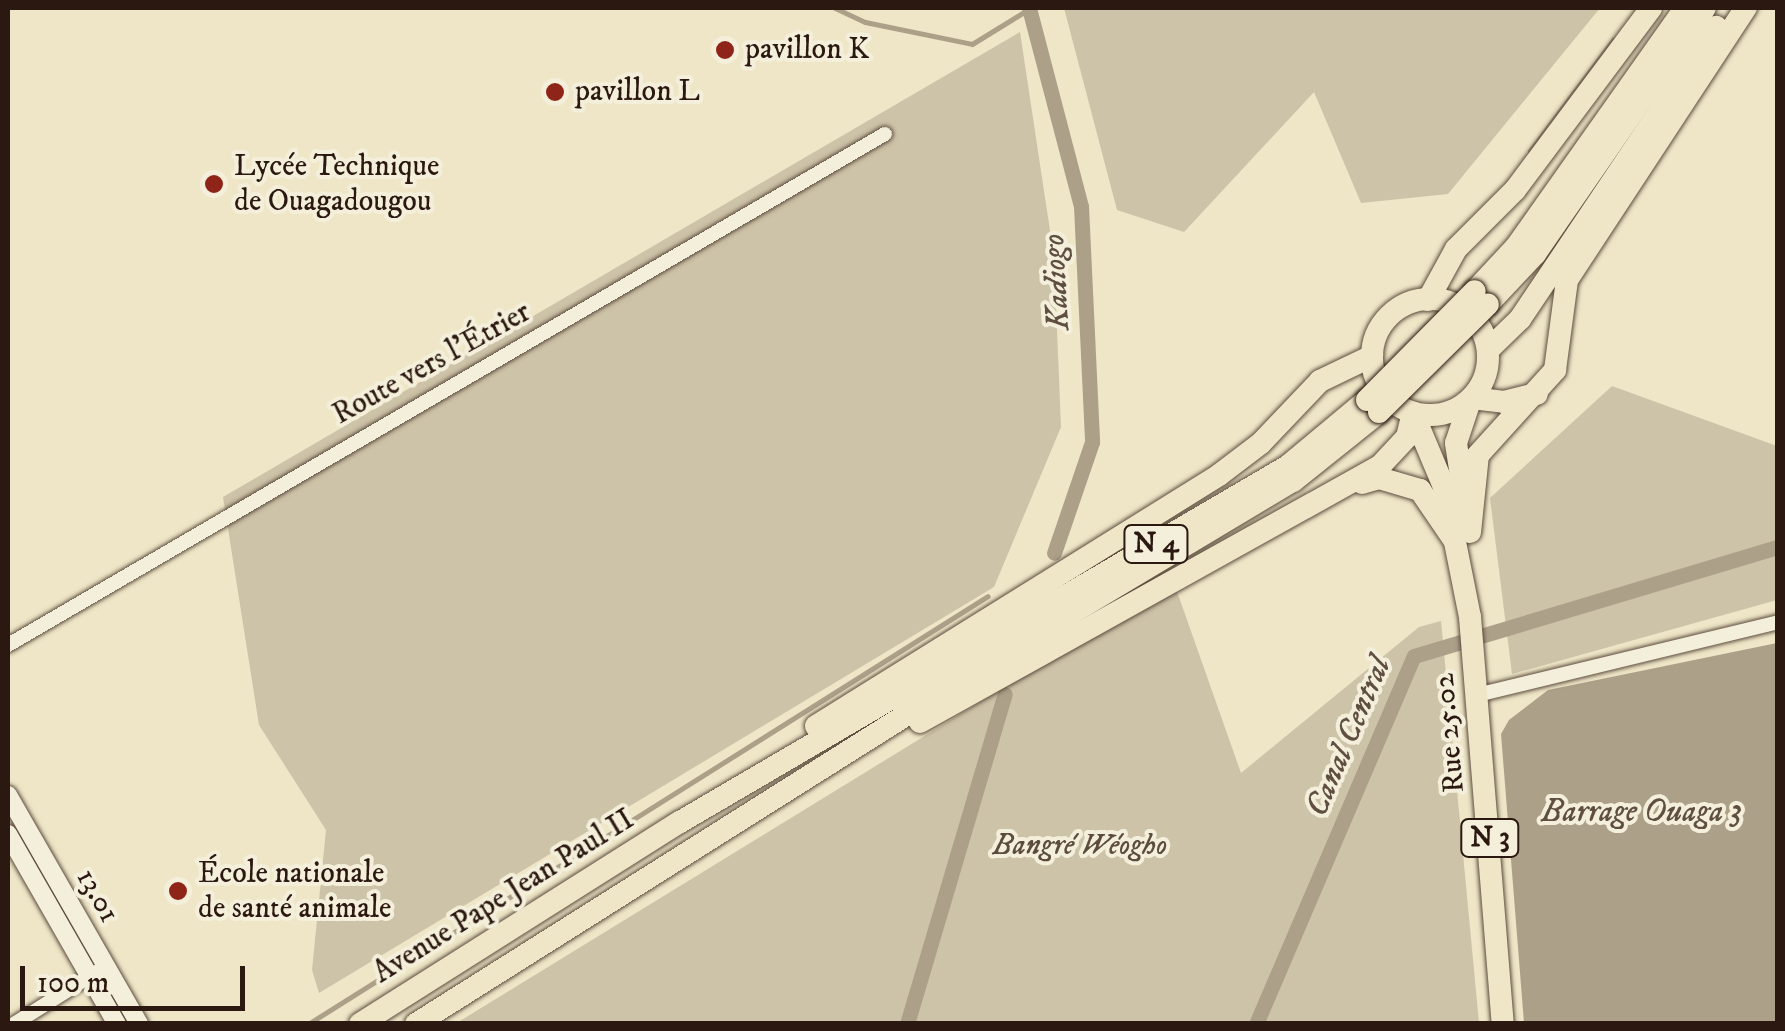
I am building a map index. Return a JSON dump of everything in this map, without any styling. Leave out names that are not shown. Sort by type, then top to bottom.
[{"type":"main road","points":[[1428,300],[1456,249],[1516,190],[1651,8]]},
{"type":"main road","name":"N 4","points":[[1482,297],[1685,8]]},
{"type":"main road","name":"N 4","points":[[690,852],[995,658],[1294,482],[1482,297],[1535,254],[1705,8]]},
{"type":"main road","points":[[680,822],[997,608],[1219,475],[1261,443],[1320,381],[1372,356],[1395,311],[1428,300],[1460,308],[1474,319],[1488,350],[1520,320],[1728,8]]},
{"type":"main road","points":[[1462,536],[1478,455],[1540,394],[1555,370],[1567,280],[1746,8]]},
{"type":"main road","name":"N 3","points":[[1472,398],[1487,368],[1488,350]]},
{"type":"main road","name":"N 3","points":[[1372,356],[1378,385],[1412,413]]},
{"type":"main road","points":[[690,852],[1327,497],[1396,453],[1412,413],[1452,411],[1472,398],[1504,402],[1540,394]]},
{"type":"main road","name":"Rue 25.02","points":[[1472,398],[1460,422],[1456,459],[1503,1024]]},
{"type":"main road","name":"N 4","points":[[680,822],[1288,466],[1373,406]]},
{"type":"main road","name":"Rue 25.02","points":[[1412,413],[1433,452],[1462,536]]},
{"type":"main road","points":[[1327,497],[1379,478],[1397,480],[1437,507],[1462,536]]},
{"type":"main road","name":"Avenue Pape Jean Paul II","points":[[360,1024],[680,822]]},
{"type":"main road","name":"Avenue Pape Jean Paul II","points":[[416,1024],[690,852]]},
{"type":"street","name":"Route vers l'Étrier","points":[[8,645],[884,134]]},
{"type":"street","points":[[1477,695],[1778,622]]},
{"type":"street","name":"13.01","points":[[8,795],[98,971],[118,1024]]},
{"type":"street","name":"13.01","points":[[8,834],[98,971],[139,1024]]},
{"type":"street","points":[[14,1024],[98,971]]},
{"type":"green space","points":[[1064,8],[1600,8],[1448,194],[1361,203],[1314,92],[1184,232],[1117,210]]},
{"type":"green space","points":[[1020,32],[1054,257],[1061,427],[994,587],[319,993],[312,970],[326,830],[259,725],[223,497]]},
{"type":"green space","points":[[1612,386],[1777,446],[1777,600],[1512,674],[1490,498]]},
{"type":"green space","name":"Bangré Wéogho","points":[[1174,583],[1241,773],[1419,627],[1441,621],[1479,1023],[455,1024]]},
{"type":"water","name":"Barrage Ouaga 3","points":[[1777,643],[1777,1023],[1524,1023],[1501,734],[1509,720],[1548,690]]},
{"type":"waterway","points":[[835,8],[865,22],[972,44],[1029,9]]},
{"type":"waterway","name":"Kadiogo","points":[[1029,8],[1081,206],[1092,442],[1054,553]]},
{"type":"waterway","points":[[1530,151],[1613,40]]},
{"type":"waterway","name":"Canal Central","points":[[1256,1024],[1414,656],[1778,547]]},
{"type":"waterway","points":[[308,1024],[988,596]]},
{"type":"waterway","name":"Kadiogo","points":[[907,1024],[1005,694]]},
{"type":"place","name":"pavillon K","points":[[725,50]]},
{"type":"place","name":"pavillon L","points":[[555,92]]},
{"type":"place","name":"Lycée Technique de Ouagadougou","points":[[214,184]]},
{"type":"place","name":"École nationale de santé animale","points":[[178,891]]}]
